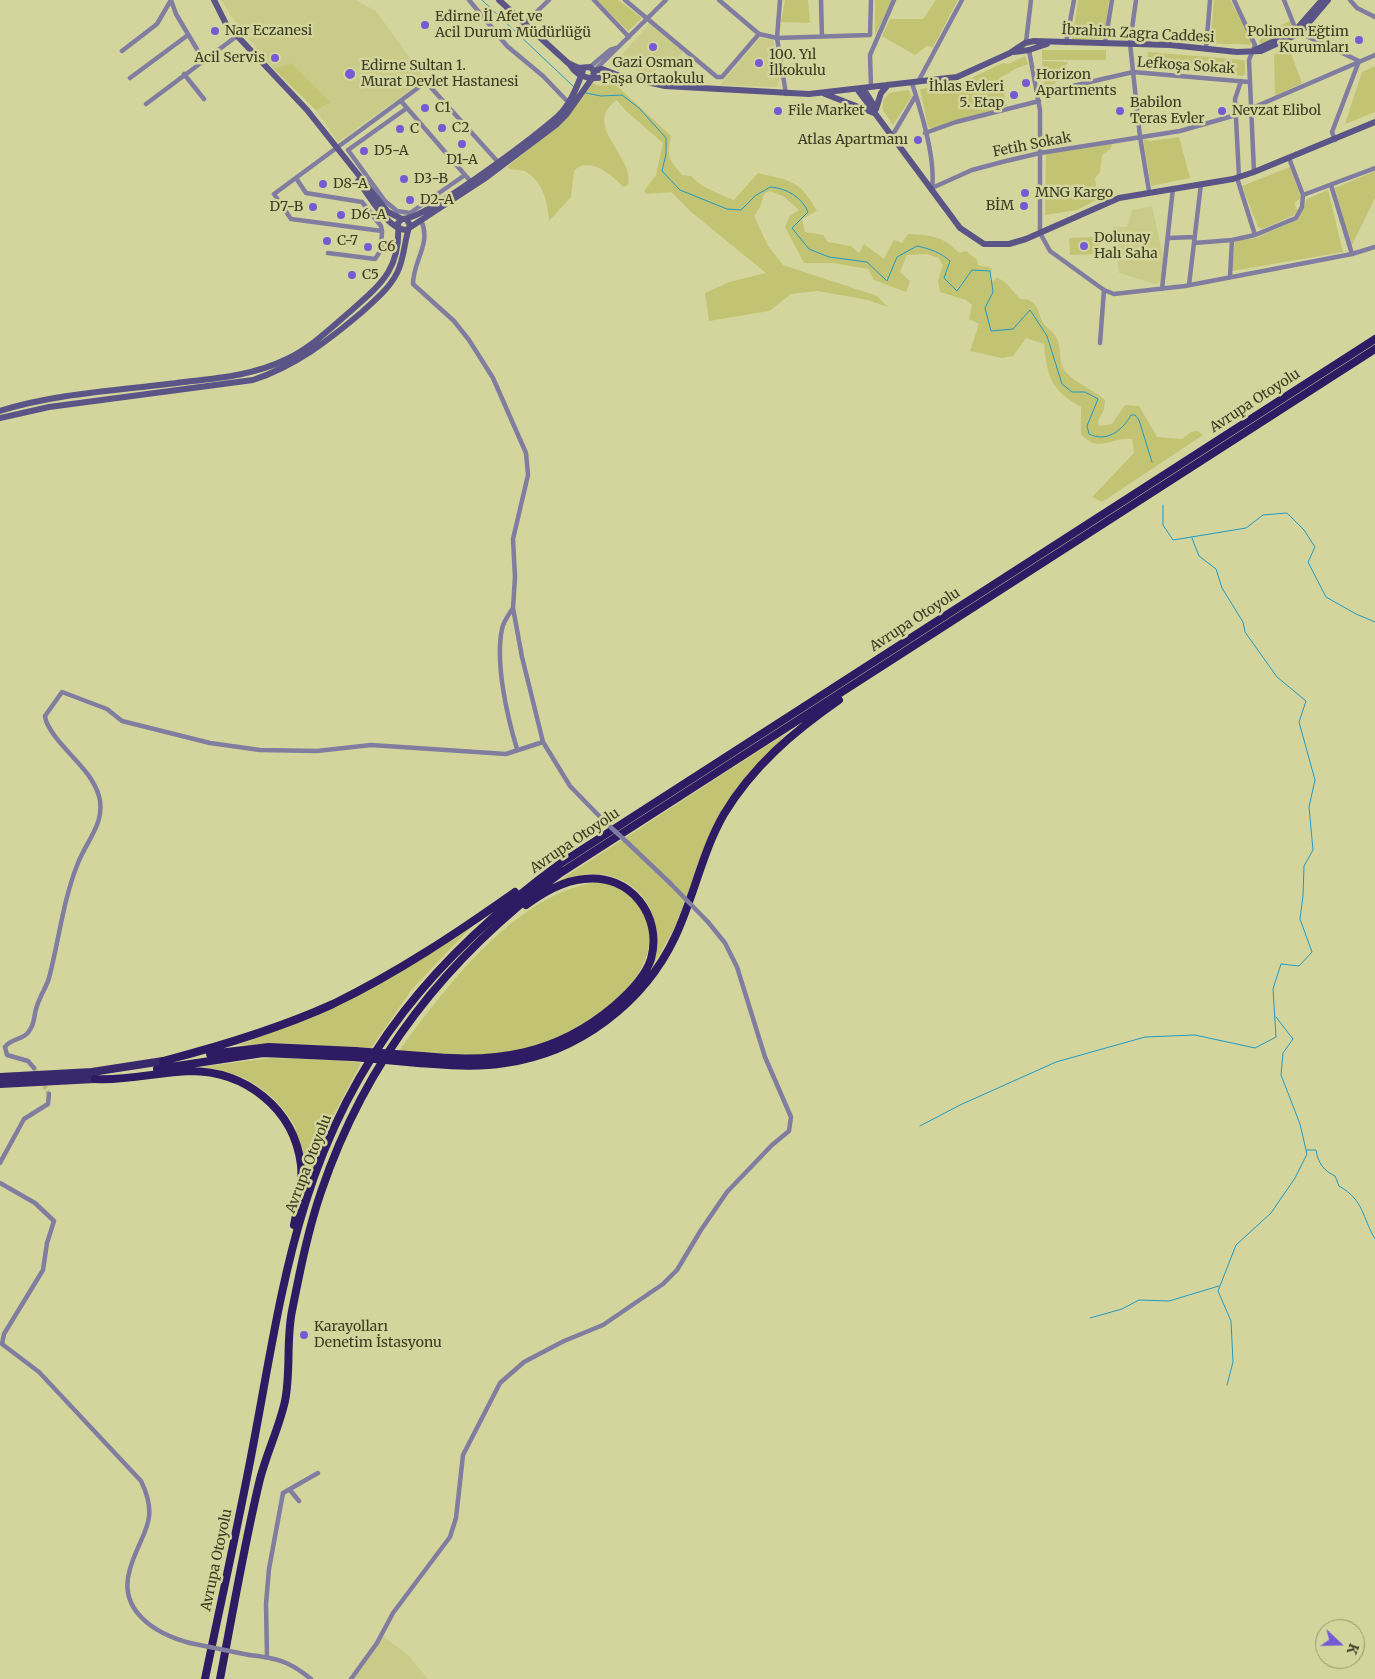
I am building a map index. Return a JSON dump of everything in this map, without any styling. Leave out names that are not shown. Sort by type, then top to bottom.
[{"type":"highway","name":"Avrupa Otoyolu","points":[[205,1679],[285,1283],[305,1205],[328,1141],[349,1099],[387,1034],[418,992],[465,941],[511,901],[561,863],[1375,339]]},
{"type":"highway","name":"Avrupa Otoyolu","points":[[220,1679],[261,1476],[285,1401],[292,1314],[309,1235],[321,1191],[354,1113],[379,1067],[405,1026],[452,968],[496,924],[559,874],[1375,349]]},
{"type":"highway","points":[[0,1077],[92,1072],[269,1047],[472,1066],[528,1059],[572,1042],[617,1013],[643,987],[668,950],[717,828],[748,780],[770,754],[792,734],[874,671]]},
{"type":"highway","points":[[163,1061],[232,1043],[279,1026],[345,998],[435,946],[524,885],[561,863]]},
{"type":"highway","points":[[420,1060],[475,1060],[516,1055],[550,1045],[585,1028],[624,997],[644,974],[652,952],[653,927],[646,909],[638,897],[626,888],[600,878],[572,881],[546,892],[520,910],[452,968]]},
{"type":"highway","points":[[95,1080],[246,1054],[354,1054]]},
{"type":"highway","points":[[0,1084],[118,1080],[176,1072],[210,1073],[232,1078],[249,1085],[271,1102],[291,1130],[301,1164],[301,1192],[285,1283]]},
{"type":"main road","points":[[0,418],[49,408],[252,380],[280,370],[319,347],[386,290],[402,262],[410,225],[388,212],[307,110],[226,24],[214,0]]},
{"type":"main road","points":[[499,0],[568,63],[587,71]]},
{"type":"main road","points":[[1298,31],[1322,0]]},
{"type":"main road","points":[[1254,51],[1261,51],[1298,31],[1328,0]]},
{"type":"main road","name":"İbrahim Zagra Caddesi","points":[[587,71],[602,69],[620,76],[665,86],[786,94],[822,93],[965,75],[1027,46],[1051,42],[1066,44],[1130,44],[1254,51]]},
{"type":"main road","points":[[337,149],[384,217],[403,231],[473,184],[566,116],[591,79],[586,79],[587,71]]},
{"type":"main road","points":[[0,411],[48,400],[233,376],[257,371],[281,361],[317,340],[382,283],[394,262],[400,229],[398,223],[418,216],[473,184],[557,116],[587,71]]},
{"type":"main road","name":"İbrahim Zagra Caddesi","points":[[591,79],[620,76]]},
{"type":"main road","points":[[877,113],[881,93],[888,85]]},
{"type":"main road","points":[[860,89],[960,228],[984,244],[1010,244],[1040,233],[1103,204],[1149,191],[1238,177],[1335,140],[1375,122]]},
{"type":"main road","points":[[822,93],[877,113]]},
{"type":"street","points":[[171,0],[188,35],[204,61]]},
{"type":"street","points":[[122,51],[157,24],[171,0]]},
{"type":"street","points":[[469,0],[507,46],[543,76],[568,102]]},
{"type":"street","points":[[524,24],[549,0]]},
{"type":"street","points":[[594,0],[629,37]]},
{"type":"street","points":[[626,0],[717,77],[722,77],[759,34]]},
{"type":"street","points":[[587,71],[648,20],[666,0]]},
{"type":"street","points":[[719,0],[759,34],[777,38],[870,35],[871,0]]},
{"type":"street","points":[[780,0],[777,38],[786,94]]},
{"type":"street","points":[[821,0],[822,37]]},
{"type":"street","points":[[871,87],[870,55],[894,0]]},
{"type":"street","points":[[932,188],[933,179],[926,133],[915,97],[915,82],[962,0]]},
{"type":"street","points":[[1031,0],[1027,46],[1038,94],[1040,233],[1050,251],[1104,290],[1114,294],[1189,285],[1352,254],[1375,247]]},
{"type":"street","points":[[1066,44],[1074,0]]},
{"type":"street","points":[[1105,43],[1112,0]]},
{"type":"street","points":[[1136,0],[1130,44],[1140,137],[1149,191]]},
{"type":"street","points":[[1206,49],[1210,0]]},
{"type":"street","points":[[1234,0],[1253,36],[1255,45],[1249,60],[1254,172]]},
{"type":"street","points":[[1284,0],[1298,31],[1359,60],[1332,132],[1335,140]]},
{"type":"street","points":[[1350,0],[1357,8],[1375,17]]},
{"type":"street","points":[[130,78],[188,35]]},
{"type":"street","points":[[146,104],[237,36]]},
{"type":"street","name":"Fetih Sokak","points":[[932,188],[972,170],[1040,154],[1180,131],[1236,115],[1359,60],[1375,55]]},
{"type":"street","name":"Lefkoşa Sokak","points":[[1038,94],[1133,72],[1241,80],[1235,99],[1238,177],[1255,235]]},
{"type":"street","points":[[184,74],[204,99]]},
{"type":"street","points":[[1241,80],[1249,82]]},
{"type":"street","points":[[382,231],[291,219],[274,194],[426,82],[498,162]]},
{"type":"street","points":[[892,136],[915,97]]},
{"type":"street","points":[[401,101],[473,184]]},
{"type":"street","points":[[926,133],[956,122],[1038,101]]},
{"type":"street","points":[[407,108],[348,150],[386,201],[398,211],[410,213],[466,175]]},
{"type":"street","points":[[1194,243],[1232,240],[1255,235],[1297,217],[1302,207],[1303,195],[1289,158]]},
{"type":"street","points":[[1303,195],[1375,168]]},
{"type":"street","points":[[296,178],[306,193],[362,202],[381,226],[381,250],[375,259],[328,253]]},
{"type":"street","points":[[1189,285],[1201,184]]},
{"type":"street","points":[[1331,185],[1352,254]]},
{"type":"street","points":[[1162,289],[1173,188]]},
{"type":"street","points":[[362,202],[369,196]]},
{"type":"street","points":[[351,1679],[377,1643],[393,1613],[450,1537],[456,1518],[464,1455],[500,1383],[524,1362],[564,1341],[603,1325],[663,1284],[681,1264],[727,1192],[772,1145],[789,1131],[791,1117],[765,1057],[737,967],[725,942],[672,884],[604,821],[570,786],[543,742],[513,608],[514,531],[528,475],[526,454],[497,386],[469,340],[454,321],[413,284],[426,237],[421,220]]},
{"type":"street","points":[[1169,238],[1194,237]]},
{"type":"street","points":[[1230,276],[1232,240]]},
{"type":"street","points":[[1100,343],[1104,290]]},
{"type":"street","points":[[513,608],[502,627],[501,650],[508,720],[517,748]]},
{"type":"street","points":[[34,1068],[28,1061],[9,1056],[5,1048],[10,1042],[26,1036],[33,1024],[36,1008],[48,979],[73,877],[97,825],[100,809],[98,794],[86,773],[46,721],[45,716],[49,707],[62,692],[107,709],[122,721],[210,743],[246,748],[317,751],[370,745],[506,754],[517,748],[543,742]]},
{"type":"street","points":[[0,1163],[24,1118],[48,1104],[49,1094]]},
{"type":"street","points":[[0,1183],[35,1203],[54,1221],[47,1243],[43,1270],[4,1334],[2,1344],[39,1372],[141,1481],[148,1497],[149,1522],[130,1569],[127,1583],[129,1597],[138,1614],[151,1627],[171,1638],[249,1655],[274,1657],[292,1665],[311,1679]]},
{"type":"street","points":[[267,1657],[266,1604],[268,1569],[283,1493],[318,1473]]},
{"type":"street","points":[[290,1490],[299,1501]]},
{"type":"shaded area","name":"Edirne Sultan 1. Murat Devlet Hastanesi","points":[[221,0],[355,0],[376,11],[425,79],[338,142],[316,110],[274,69],[237,25]]},
{"type":"shaded area","points":[[597,0],[618,0],[642,18],[628,31]]},
{"type":"shaded area","points":[[785,0],[808,0],[810,23],[781,22]]},
{"type":"shaded area","points":[[875,0],[893,0],[875,35]]},
{"type":"shaded area","points":[[936,0],[958,0],[933,47],[927,46],[915,55],[882,36],[890,19],[923,19]]},
{"type":"shaded area","points":[[1078,0],[1109,0],[1104,39],[1072,40]]},
{"type":"shaded area","points":[[1214,0],[1230,0],[1252,41],[1250,45],[1214,43],[1211,39]]},
{"type":"shaded area","points":[[1291,20],[1293,30],[1261,44],[1259,41],[1267,33]]},
{"type":"shaded area","name":"Gazi Osman Paşa Ortaokulu","points":[[649,24],[683,52],[670,67],[663,61],[652,74],[635,70],[626,61],[618,59]]},
{"type":"shaded area","name":"100. Yıl İlkokulu","points":[[760,38],[773,40],[782,75],[777,87],[720,85]]},
{"type":"shaded area","points":[[1289,48],[1302,83],[1275,96],[1274,55]]},
{"type":"shaded area","points":[[1042,50],[1106,50],[1106,60],[1042,60]]},
{"type":"shaded area","points":[[1148,52],[1243,60],[1245,62],[1245,74],[1243,76],[1147,67]]},
{"type":"shaded area","points":[[1025,56],[1028,64],[1000,78],[1007,106],[934,128],[928,127],[920,89],[963,82],[1003,63],[1008,64]]},
{"type":"shaded area","points":[[1042,61],[1068,62],[1055,84],[1044,86]]},
{"type":"shaded area","points":[[291,63],[330,102],[316,110],[274,69]]},
{"type":"shaded area","points":[[1375,66],[1375,112],[1345,124],[1362,72]]},
{"type":"shaded area","points":[[591,83],[601,86],[604,83],[616,85],[671,136],[670,157],[682,175],[691,176],[700,184],[717,193],[734,200],[758,173],[787,180],[794,183],[805,193],[817,211],[802,219],[805,232],[823,235],[828,242],[851,246],[859,253],[864,244],[884,259],[894,240],[902,243],[908,234],[930,236],[948,243],[959,253],[966,251],[977,260],[978,265],[992,268],[990,280],[994,281],[997,277],[1007,284],[1020,299],[1031,301],[1034,304],[1044,324],[1057,338],[1062,365],[1066,372],[1105,400],[1104,410],[1098,421],[1099,426],[1112,424],[1125,405],[1139,406],[1157,437],[1182,439],[1191,432],[1198,431],[1203,435],[1102,502],[1092,497],[1134,453],[1132,439],[1100,444],[1088,440],[1081,434],[1081,407],[1063,395],[1052,382],[1044,344],[1026,338],[1013,356],[1002,358],[970,351],[979,324],[969,319],[972,305],[966,300],[940,292],[938,281],[943,265],[939,258],[927,254],[907,255],[900,272],[910,281],[906,292],[874,280],[868,269],[833,263],[804,263],[785,227],[790,216],[799,210],[783,196],[769,191],[764,194],[760,207],[754,216],[768,246],[783,265],[877,296],[888,307],[868,300],[818,291],[791,294],[769,311],[709,321],[705,293],[729,282],[766,273],[690,211],[671,192],[647,194],[644,191],[656,175],[663,143],[626,111],[617,100],[607,110],[604,120],[606,130],[624,163],[628,174],[628,185],[623,187],[600,168],[586,165],[580,167],[574,171],[571,197],[549,221],[544,193],[537,181],[524,171],[507,167],[567,118]]},
{"type":"shaded area","points":[[908,90],[912,96],[893,125],[883,110],[883,101],[889,93]]},
{"type":"shaded area","points":[[1179,137],[1190,178],[1151,186],[1143,139],[1151,141]]},
{"type":"shaded area","points":[[1112,144],[1111,148],[1102,155],[1100,172],[1095,178],[1098,199],[1077,210],[1045,215],[1046,154]]},
{"type":"shaded area","points":[[1290,167],[1301,198],[1294,203],[1298,211],[1294,215],[1262,229],[1258,227],[1242,186]]},
{"type":"shaded area","points":[[1375,171],[1375,198],[1351,247],[1335,188]]},
{"type":"shaded area","points":[[1328,190],[1343,252],[1232,271],[1235,241],[1256,238],[1299,219],[1307,199]]},
{"type":"shaded area","points":[[1152,206],[1166,270],[1163,280],[1155,284],[1119,273],[1113,227],[1127,227],[1132,210]]},
{"type":"shaded area","name":"Dolunay Halı Saha","points":[[1099,237],[1100,254],[1070,255],[1069,238]]},
{"type":"shaded area","points":[[788,732],[748,774],[715,822],[674,929],[651,969],[656,952],[657,934],[654,918],[638,891],[625,882],[609,876],[591,874],[551,886]]},
{"type":"shaded area","points":[[600,882],[614,886],[632,897],[644,914],[649,937],[646,958],[636,978],[620,996],[601,1012],[559,1037],[522,1050],[470,1056],[399,1051],[461,972],[512,923],[540,903],[569,889]]},
{"type":"shaded area","points":[[474,924],[413,988],[371,1048],[280,1044],[238,1045],[284,1027]]},
{"type":"shaded area","points":[[271,1058],[343,1060],[361,1063],[334,1114],[304,1194],[300,1146],[295,1131],[296,1128],[288,1115],[268,1093],[244,1078],[216,1069],[201,1067]]},
{"type":"shaded area","points":[[383,1636],[409,1656],[428,1679],[354,1679]]},
{"type":"waterway","points":[[482,0],[574,87]]},
{"type":"waterway","points":[[586,93],[601,96],[622,95],[639,108],[666,138],[666,154],[662,171],[680,190],[727,209],[741,210],[755,196],[770,187],[782,189],[793,194],[802,202],[808,212],[792,228],[809,249],[829,257],[867,262],[887,281],[897,257],[917,246],[926,248],[939,253],[950,261],[944,278],[957,291],[972,270],[990,271],[993,292],[985,308],[991,331],[1013,329],[1030,310],[1047,336],[1062,384],[1072,392],[1085,392],[1098,399],[1087,426],[1089,434],[1102,437],[1108,436],[1124,426],[1131,415],[1135,415],[1139,420],[1152,462]]},
{"type":"waterway","points":[[1163,505],[1163,525],[1173,540],[1246,528],[1263,515],[1287,513],[1304,530],[1315,547],[1308,562],[1326,597],[1356,614],[1375,622]]},
{"type":"waterway","points":[[920,1126],[960,1105],[1056,1062],[1145,1037],[1195,1035],[1255,1048],[1276,1037],[1273,989],[1281,964],[1299,966],[1312,952],[1300,919],[1304,866],[1313,850],[1309,807],[1315,780],[1299,722],[1306,701],[1277,677],[1245,632],[1243,622],[1222,588],[1216,569],[1199,556],[1192,538]]},
{"type":"waterway","points":[[1227,1385],[1233,1362],[1231,1321],[1218,1291],[1236,1245],[1271,1213],[1295,1178],[1307,1154],[1300,1124],[1281,1075],[1283,1053],[1293,1039],[1276,1017]]},
{"type":"waterway","points":[[1307,1150],[1316,1150],[1322,1166],[1335,1176],[1339,1186],[1347,1191],[1358,1203],[1375,1239]]},
{"type":"waterway","points":[[1090,1318],[1122,1309],[1139,1300],[1169,1301],[1219,1286]]},
{"type":"tunnel","points":[[34,1068],[49,1094]]},
{"type":"place","name":"Edirne İl Afet ve Acil Durum Müdürlüğü","points":[[425,25]]},
{"type":"place","name":"Nar Eczanesi","points":[[215,31]]},
{"type":"place","name":"Polinom Eğtim Kurumları","points":[[1359,40]]},
{"type":"place","name":"Gazi Osman Paşa Ortaokulu","points":[[653,47]]},
{"type":"place","name":"Acil Servis","points":[[275,58]]},
{"type":"place","name":"100. Yıl İlkokulu","points":[[759,63]]},
{"type":"place","name":"Edirne Sultan 1. Murat Devlet Hastanesi","points":[[350,74]]},
{"type":"place","name":"Horizon Apartments","points":[[1026,83]]},
{"type":"place","name":"İhlas Evleri 5. Etap","points":[[1014,95]]},
{"type":"place","name":"C1","points":[[425,108]]},
{"type":"place","name":"File Market","points":[[778,111]]},
{"type":"place","name":"Babilon Teras Evler","points":[[1120,111]]},
{"type":"place","name":"Nevzat Elibol","points":[[1222,111]]},
{"type":"place","name":"C2","points":[[442,128]]},
{"type":"place","name":"C","points":[[400,129]]},
{"type":"place","name":"Atlas Apartmanı","points":[[918,140]]},
{"type":"place","name":"D1-A","points":[[462,144]]},
{"type":"place","name":"D5-A","points":[[364,151]]},
{"type":"place","name":"D3-B","points":[[404,179]]},
{"type":"place","name":"D8-A","points":[[323,184]]},
{"type":"place","name":"MNG Kargo","points":[[1025,193]]},
{"type":"place","name":"D2-A","points":[[410,200]]},
{"type":"place","name":"BİM","points":[[1024,206]]},
{"type":"place","name":"D7-B","points":[[313,207]]},
{"type":"place","name":"D6-A","points":[[341,215]]},
{"type":"place","name":"C-7","points":[[327,241]]},
{"type":"place","name":"Dolunay Halı Saha","points":[[1084,246]]},
{"type":"place","name":"C6","points":[[368,247]]},
{"type":"place","name":"C5","points":[[352,275]]},
{"type":"place","name":"Karayolları Denetim İstasyonu","points":[[304,1335]]}]
